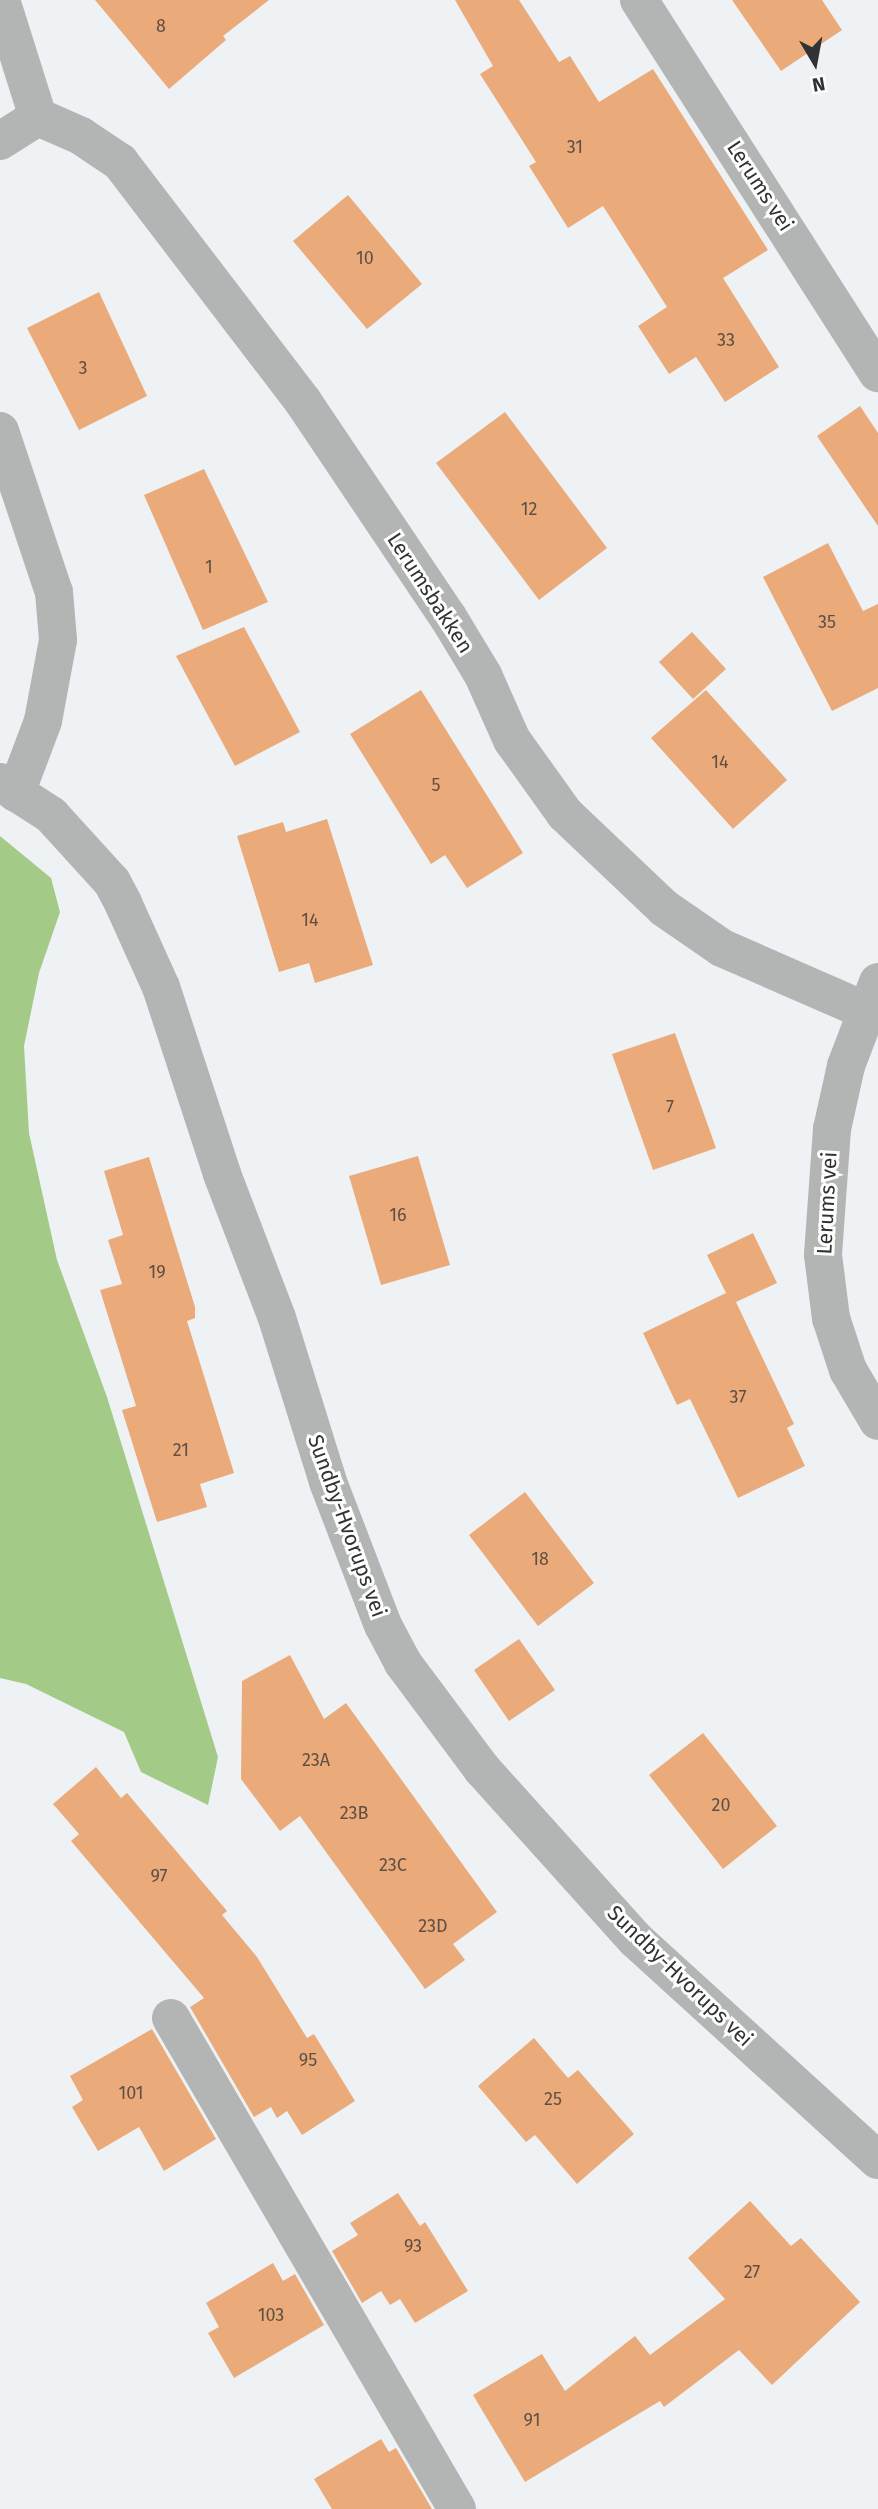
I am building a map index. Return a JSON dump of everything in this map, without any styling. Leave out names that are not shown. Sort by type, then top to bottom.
[{"type":"street","points":[[0,141],[38,117],[1,0]]},
{"type":"street","name":"Lerums vei","points":[[639,0],[878,373]]},
{"type":"street","name":"Lerumsbakken","points":[[38,117],[81,136],[120,162],[296,392],[448,617],[482,675],[512,740],[565,814],[664,908],[722,948],[872,997]]},
{"type":"street","points":[[0,431],[54,592],[58,640],[43,721],[8,788]]},
{"type":"street","name":"Sundby-Hvorups vei","points":[[8,788],[51,815],[112,882],[161,987],[222,1174],[277,1318],[328,1482],[383,1625],[403,1663],[482,1769],[636,1940],[878,2160]]},
{"type":"street","name":"Lerums vei","points":[[872,997],[846,1066],[832,1129],[823,1255],[835,1331],[848,1370],[878,1421]]},
{"type":"street","points":[[171,2018],[457,2509]]},
{"type":"green space","points":[[0,836],[51,878],[60,912],[39,973],[24,1046],[29,1133],[57,1260],[107,1397],[218,1757],[208,1805],[141,1772],[124,1732],[26,1684],[0,1678]]},
{"type":"building","points":[[95,0],[269,0],[223,36],[226,40],[169,89]]},
{"type":"building","points":[[455,0],[519,0],[559,62],[570,56],[599,102],[653,69],[768,250],[723,278],[779,367],[725,402],[696,357],[669,374],[638,326],[667,307],[603,206],[568,228],[529,166],[536,162],[480,74],[493,66]]},
{"type":"building","points":[[732,0],[822,0],[842,30],[781,71]]},
{"type":"building","points":[[348,195],[422,284],[367,329],[293,241]]},
{"type":"building","points":[[99,292],[147,396],[79,430],[27,328]]},
{"type":"building","points":[[860,406],[878,433],[878,526],[817,436]]},
{"type":"building","points":[[505,412],[607,548],[539,600],[436,463]]},
{"type":"building","points":[[204,469],[268,602],[203,630],[144,495]]},
{"type":"building","points":[[828,543],[863,611],[878,604],[878,688],[832,711],[763,577]]},
{"type":"building","points":[[244,627],[300,732],[235,766],[176,656]]},
{"type":"building","points":[[692,632],[726,669],[693,699],[659,662]]},
{"type":"building","points":[[421,690],[523,853],[467,888],[445,855],[431,864],[350,734]]},
{"type":"building","points":[[706,690],[787,780],[733,829],[651,738]]},
{"type":"building","points":[[327,819],[373,965],[315,983],[309,963],[279,972],[237,836],[283,822],[286,832]]},
{"type":"building","points":[[675,1033],[716,1148],[653,1170],[612,1054]]},
{"type":"building","points":[[418,1156],[450,1265],[381,1285],[349,1176]]},
{"type":"building","points":[[149,1157],[195,1307],[195,1318],[187,1321],[234,1473],[200,1484],[207,1507],[157,1522],[122,1410],[136,1406],[100,1290],[122,1284],[108,1240],[123,1235],[104,1171]]},
{"type":"building","points":[[753,1233],[777,1283],[736,1302],[794,1424],[787,1428],[805,1466],[738,1498],[690,1399],[677,1405],[643,1333],[726,1293],[707,1255]]},
{"type":"building","points":[[525,1492],[594,1583],[538,1626],[469,1535]]},
{"type":"building","points":[[519,1639],[555,1690],[509,1721],[474,1670]]},
{"type":"building","points":[[290,1655],[324,1719],[346,1703],[497,1912],[453,1944],[465,1960],[425,1989],[300,1816],[280,1831],[241,1779],[242,1681]]},
{"type":"building","points":[[703,1733],[777,1826],[723,1869],[649,1775]]},
{"type":"building","points":[[96,1767],[121,1798],[127,1793],[227,1911],[222,1915],[257,1957],[307,2038],[314,2034],[355,2101],[302,2135],[287,2111],[277,2118],[271,2107],[254,2117],[190,2007],[204,1998],[71,1841],[79,1834],[53,1804]]},
{"type":"building","points":[[152,2029],[216,2139],[164,2171],[139,2127],[98,2151],[72,2107],[83,2100],[70,2076]]},
{"type":"building","points":[[534,2038],[568,2078],[578,2070],[634,2134],[577,2184],[535,2135],[526,2142],[478,2086]]},
{"type":"building","points":[[398,2193],[420,2226],[425,2222],[468,2291],[415,2323],[400,2299],[390,2305],[381,2291],[362,2303],[332,2251],[358,2235],[350,2223]]},
{"type":"building","points":[[750,2201],[791,2246],[801,2238],[860,2302],[772,2385],[739,2350],[664,2407],[660,2401],[525,2482],[473,2395],[542,2354],[565,2391],[635,2336],[650,2355],[725,2299],[688,2258]]},
{"type":"building","points":[[273,2263],[283,2281],[295,2274],[324,2325],[234,2378],[208,2333],[219,2327],[206,2303]]},
{"type":"building","points":[[381,2439],[389,2452],[396,2448],[432,2509],[332,2509],[314,2479]]}]
